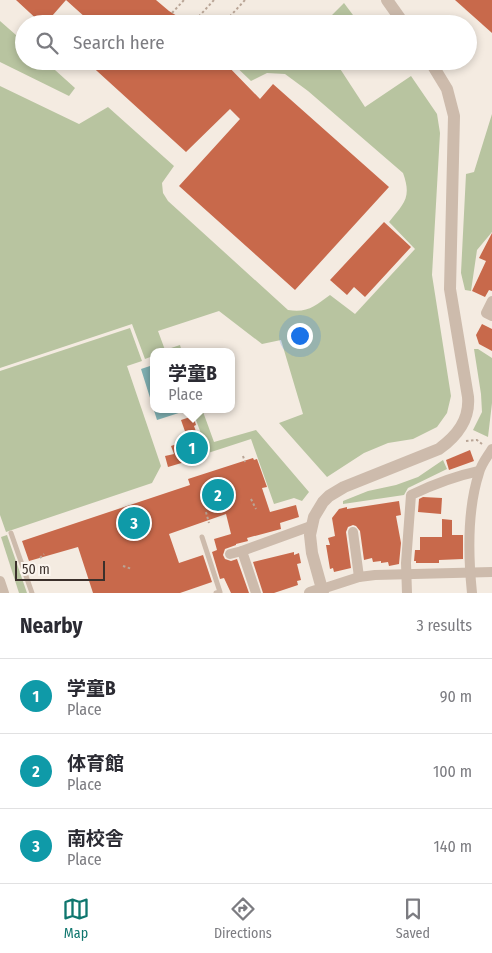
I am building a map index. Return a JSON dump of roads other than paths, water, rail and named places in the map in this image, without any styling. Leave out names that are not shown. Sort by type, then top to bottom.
[{"type":"street","points":[[387,0],[398,15]]},
{"type":"street","points":[[323,591],[310,544],[311,526],[318,509],[336,491],[439,449],[456,435],[466,418],[469,403],[450,289],[455,123],[452,103],[447,89],[435,70]]},
{"type":"street","points":[[492,301],[486,313],[492,316]]},
{"type":"street","points":[[472,593],[470,573],[471,517],[479,471],[492,449]]},
{"type":"street","points":[[407,593],[406,575],[411,495],[434,483],[479,471]]},
{"type":"street","points":[[230,554],[311,526]]},
{"type":"street","points":[[353,532],[359,577]]},
{"type":"street","points":[[242,551],[256,593]]},
{"type":"street","points":[[310,593],[323,591],[359,577],[492,572]]},
{"type":"street","points":[[0,581],[4,593]]},
{"type":"lane","points":[[11,533],[32,593]]},
{"type":"lane","points":[[202,537],[220,592],[216,593]]},
{"type":"water","points":[[150,366],[150,398],[141,369]]},
{"type":"water","points":[[155,413],[179,413],[157,420]]},
{"type":"place","name":"学童B","points":[[192,448]]},
{"type":"place","name":"体育館","points":[[218,495]]},
{"type":"place","name":"南校舎","points":[[134,523]]}]
